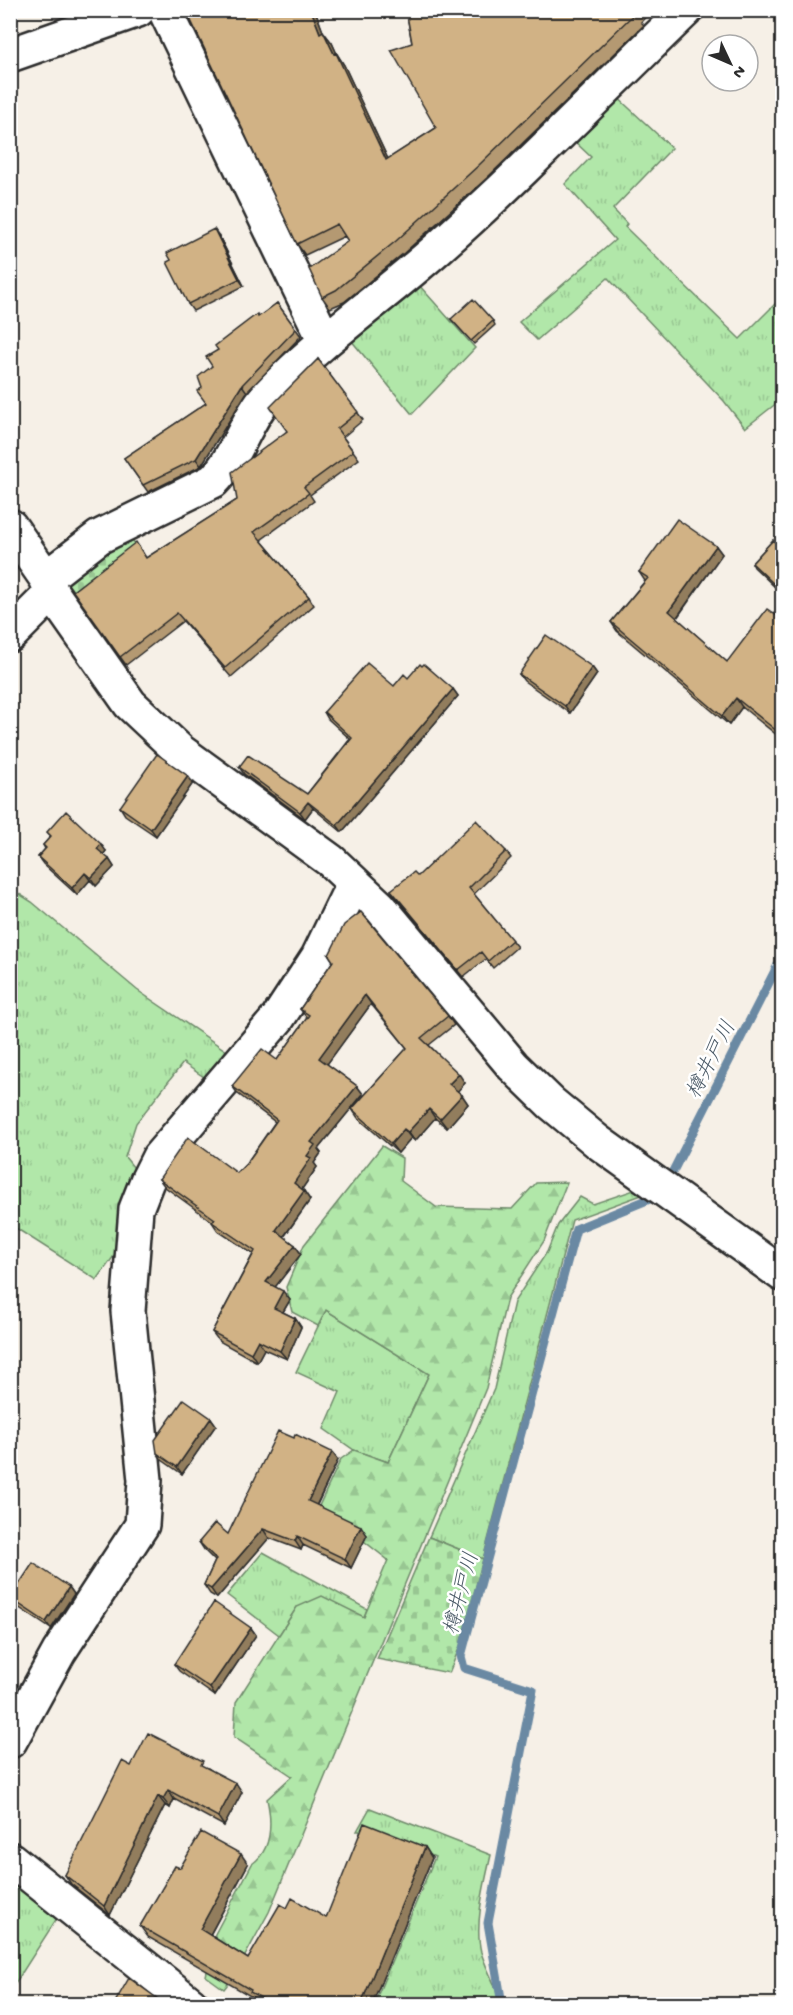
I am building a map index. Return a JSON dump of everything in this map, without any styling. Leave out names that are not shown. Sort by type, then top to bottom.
[{"type":"street","points":[[10,55],[138,10]]},
{"type":"street","points":[[165,10],[325,341]]},
{"type":"street","points":[[10,635],[49,586],[99,537],[213,481],[224,470],[267,396],[325,341],[388,292],[441,245],[686,10]]},
{"type":"street","points":[[10,526],[130,704],[180,751],[331,861],[380,907],[513,1066],[551,1103],[598,1142],[783,1274]]},
{"type":"street","points":[[10,1741],[59,1652],[142,1526],[145,1480],[128,1311],[133,1227],[136,1209],[147,1181],[159,1157],[278,1018],[318,957],[355,885]]},
{"type":"street","points":[[10,1859],[191,2004]]},
{"type":"green space","points":[[615,95],[672,148],[613,209],[627,224],[625,227],[740,339],[782,297],[782,399],[745,428],[724,401],[608,278],[537,340],[519,322],[615,240],[565,184],[591,157],[572,139]]},
{"type":"green space","points":[[418,284],[475,348],[412,414],[351,340]]},
{"type":"green space","points":[[127,529],[138,550],[74,601],[62,576]]},
{"type":"green space","points":[[10,888],[32,902],[137,990],[231,1054],[210,1081],[183,1063],[136,1123],[125,1157],[134,1168],[129,1178],[118,1250],[97,1280],[11,1225]]},
{"type":"green space","points":[[382,1146],[402,1158],[401,1181],[436,1207],[512,1209],[536,1183],[567,1182],[544,1241],[507,1298],[486,1388],[269,1912],[234,1976],[224,1989],[206,1976],[215,1934],[252,1864],[264,1851],[270,1826],[267,1799],[292,1776],[234,1737],[236,1702],[297,1607],[322,1596],[364,1617],[388,1560],[319,1506],[341,1459],[354,1450],[388,1462],[429,1374],[326,1310],[318,1326],[292,1312],[286,1287],[304,1245]]},
{"type":"green space","points":[[643,1187],[650,1192],[572,1220],[483,1559],[429,1537],[494,1389],[514,1302],[547,1252],[558,1225],[580,1197],[593,1204]]},
{"type":"green space","points":[[326,1310],[429,1374],[388,1462],[354,1450],[324,1429],[340,1392],[296,1372]]},
{"type":"green space","points":[[429,1537],[483,1559],[460,1646],[449,1673],[377,1659]]},
{"type":"green space","points":[[263,1552],[367,1609],[364,1617],[297,1607],[279,1635],[227,1595]]},
{"type":"green space","points":[[370,1808],[491,1855],[481,1903],[479,1941],[499,2004],[374,2004],[435,1857],[373,1831],[357,1831]]},
{"type":"green space","points":[[11,1871],[61,1912],[11,1990]]},
{"type":"building","points":[[186,10],[311,10],[320,33],[323,31],[334,54],[336,53],[386,160],[436,128],[391,50],[412,43],[406,10],[633,10],[635,13],[479,165],[396,241],[336,290],[322,297],[309,269],[348,241],[337,224],[297,244]]},
{"type":"building","points":[[214,229],[239,279],[188,304],[167,262],[171,260],[167,253]]},
{"type":"building","points":[[473,299],[493,321],[471,341],[451,319]]},
{"type":"building","points":[[277,303],[296,329],[242,385],[196,459],[143,485],[124,458],[206,403],[197,391],[202,388],[198,377],[212,366],[206,357],[218,350],[215,346],[257,314],[258,317]]},
{"type":"building","points":[[318,359],[358,412],[337,429],[353,451],[304,487],[309,493],[254,532],[309,597],[225,668],[177,613],[120,657],[73,591],[136,542],[146,558],[237,500],[232,472],[287,431],[270,407]]},
{"type":"building","points":[[677,519],[716,546],[669,611],[727,662],[767,609],[783,620],[783,736],[736,698],[722,716],[611,622],[648,578],[639,572]]},
{"type":"building","points":[[773,540],[783,550],[783,577],[775,585],[752,563]]},
{"type":"building","points":[[546,635],[592,667],[565,706],[519,674]]},
{"type":"building","points":[[367,663],[394,686],[404,674],[408,678],[420,664],[422,666],[424,664],[453,689],[337,825],[308,802],[300,812],[239,767],[248,755],[307,794],[352,738],[324,712]]},
{"type":"building","points":[[157,754],[188,776],[151,829],[120,807]]},
{"type":"building","points":[[66,811],[101,844],[97,849],[109,859],[91,878],[85,873],[72,888],[38,857],[46,848],[43,845],[51,836],[47,832]]},
{"type":"building","points":[[476,820],[506,851],[469,888],[512,940],[488,961],[481,952],[458,970],[391,890],[414,872],[418,876]]},
{"type":"building","points":[[361,912],[448,1016],[421,1038],[459,1074],[449,1084],[462,1095],[440,1119],[429,1109],[408,1132],[404,1129],[391,1144],[352,1109],[407,1048],[365,995],[319,1058],[357,1086],[311,1142],[315,1145],[307,1156],[311,1158],[294,1183],[304,1191],[276,1230],[295,1245],[266,1282],[283,1291],[274,1308],[295,1318],[280,1351],[258,1340],[251,1353],[212,1332],[255,1251],[212,1222],[215,1219],[159,1179],[188,1137],[237,1173],[246,1164],[277,1120],[232,1086],[262,1049],[277,1060],[309,1015],[300,1009],[333,961],[329,955],[344,925]]},
{"type":"building","points":[[184,1399],[211,1418],[177,1467],[157,1453],[155,1440]]},
{"type":"building","points":[[278,1431],[294,1438],[295,1434],[332,1452],[308,1501],[361,1526],[345,1559],[297,1536],[295,1541],[263,1529],[211,1589],[204,1585],[216,1559],[199,1542],[215,1523],[228,1534]]},
{"type":"building","points":[[33,1563],[69,1587],[46,1622],[10,1598]]},
{"type":"building","points":[[214,1602],[251,1628],[210,1688],[174,1664]]},
{"type":"building","points":[[148,1733],[203,1761],[201,1765],[236,1783],[218,1817],[168,1790],[163,1799],[158,1796],[104,1906],[65,1875],[122,1761],[131,1766]]},
{"type":"building","points":[[364,1823],[425,1847],[361,2004],[272,2004],[140,1926],[175,1866],[180,1868],[201,1832],[241,1854],[200,1929],[248,1959],[280,1904],[287,1908],[292,1898],[326,1918]]},
{"type":"building","points":[[129,1978],[165,2004],[114,2004]]},
{"type":"waterway","name":"樽井戸川","points":[[670,1177],[782,957]]},
{"type":"waterway","name":"樽井戸川","points":[[502,2004],[488,1923],[533,1690],[464,1668],[461,1656],[576,1229],[652,1198]]}]
